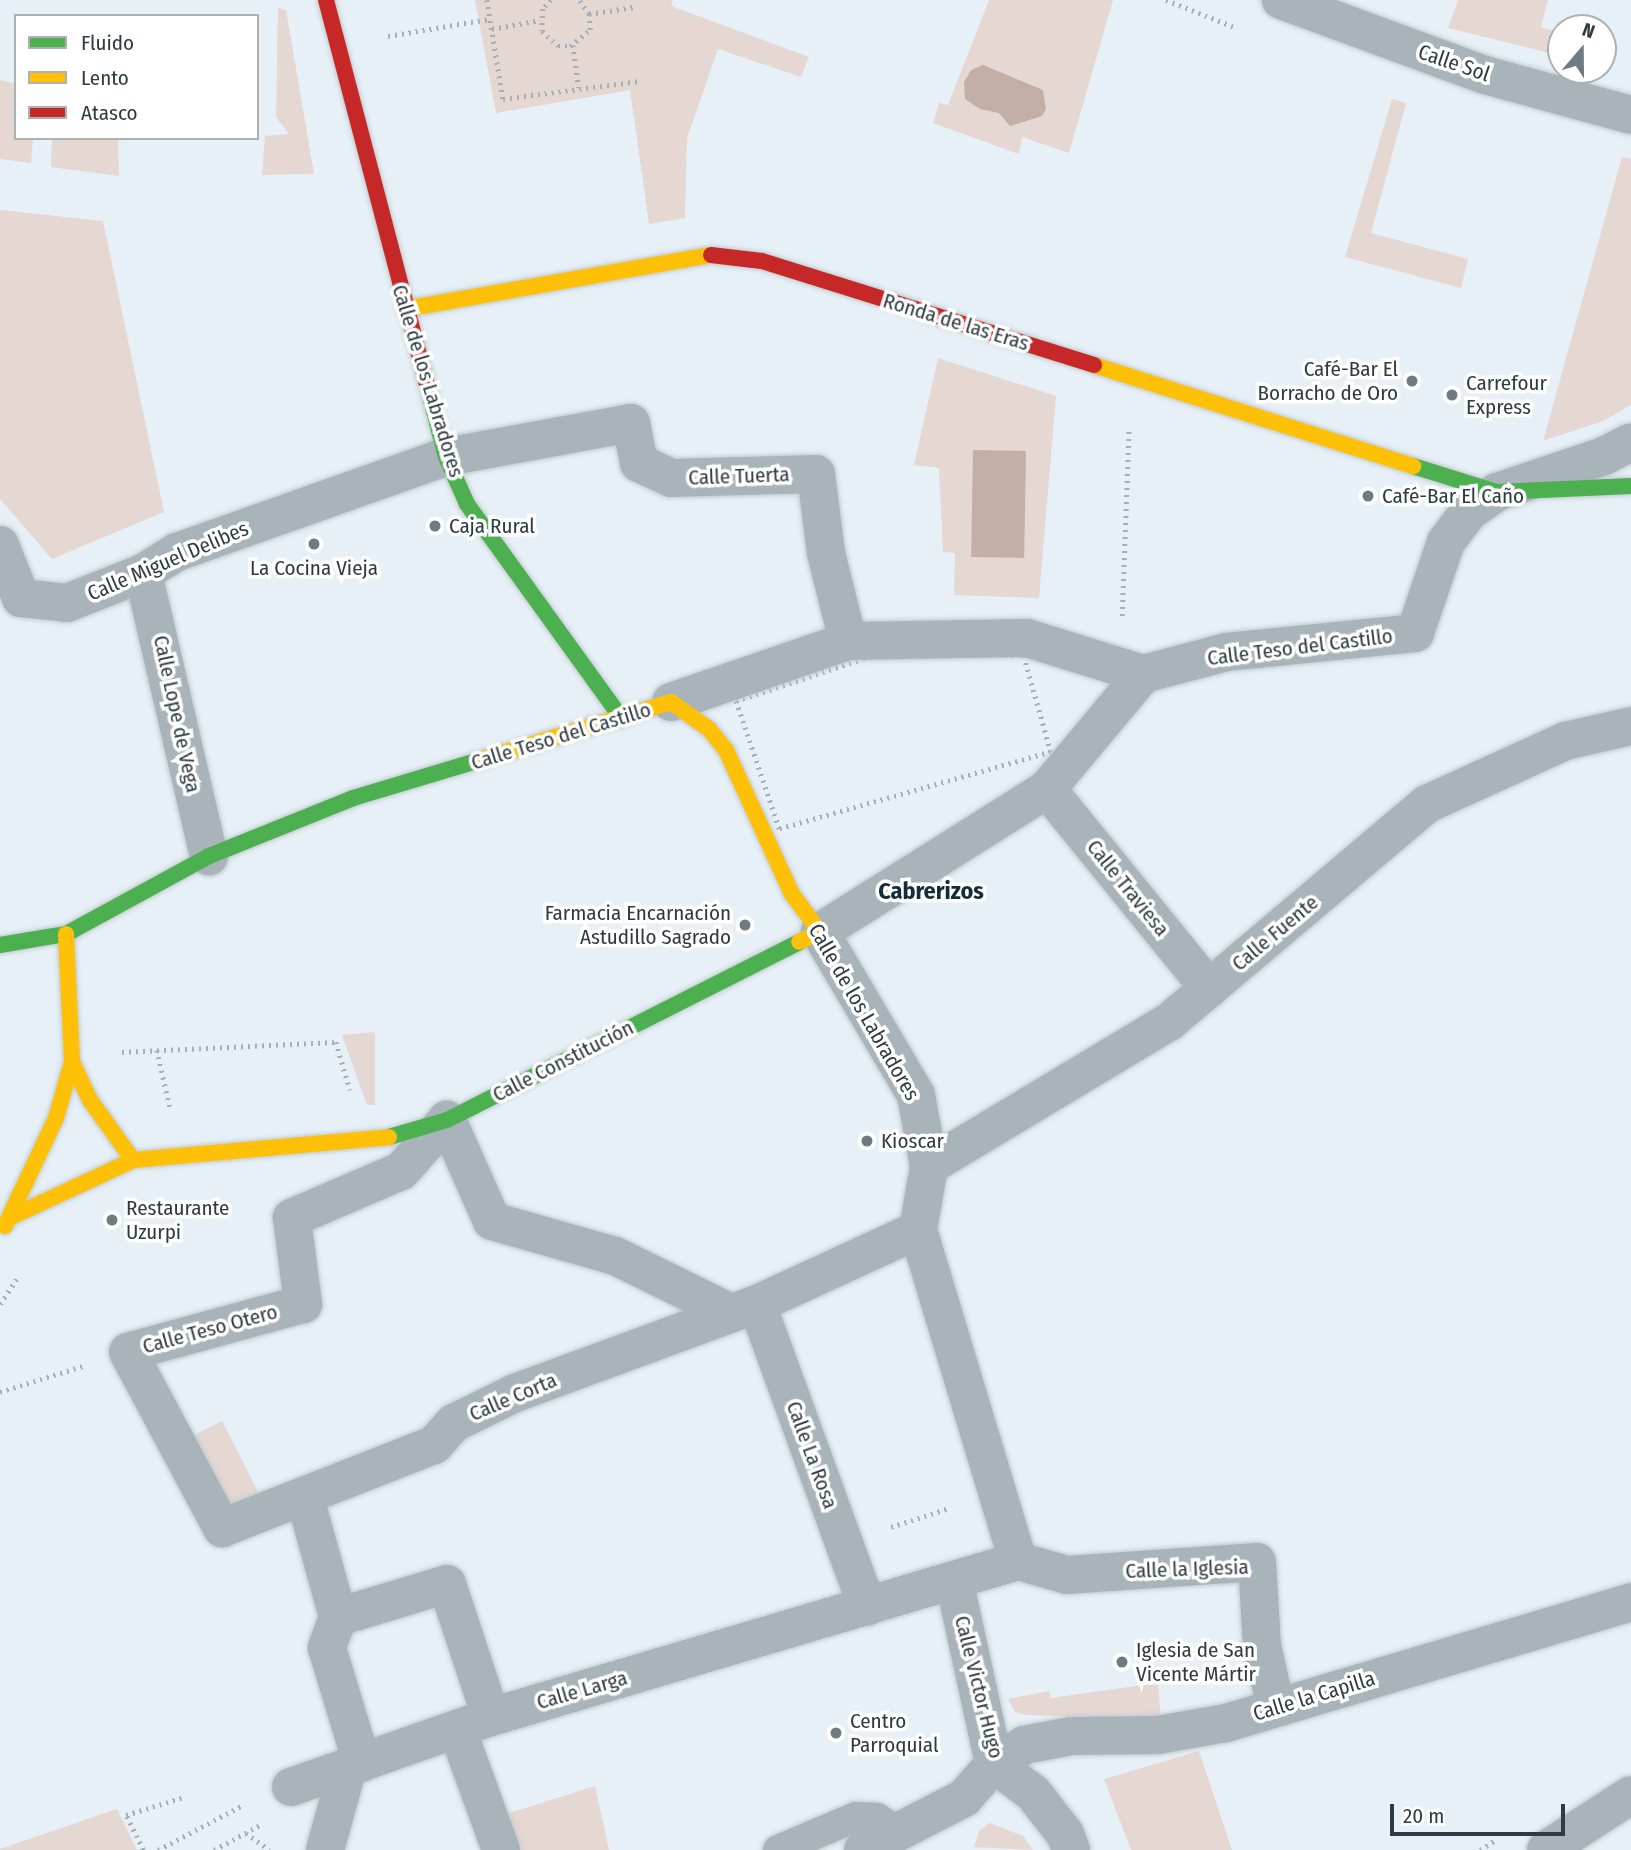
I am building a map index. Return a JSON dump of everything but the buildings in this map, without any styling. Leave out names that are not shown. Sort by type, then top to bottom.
[{"type":"street","name":"Calle de los Labradores","points":[[326,0],[446,457],[467,504],[622,719]]},
{"type":"street","name":"Calle Sol","points":[[1281,0],[1485,75],[1631,115]]},
{"type":"street","name":"Ronda de las Eras","points":[[405,309],[689,256],[726,254],[762,261],[1497,492],[1631,486]]},
{"type":"street","name":"Calle Tuerta","points":[[446,457],[631,423],[639,463],[671,478],[816,474],[826,553],[848,641]]},
{"type":"street","points":[[1497,492],[1604,456],[1631,442]]},
{"type":"street","name":"Calle Miguel Delibes","points":[[0,545],[21,598],[67,603],[143,573],[177,552],[446,457]]},
{"type":"street","name":"Calle Teso del Castillo","points":[[0,945],[66,934],[209,856],[353,798],[622,719],[848,641],[1027,638],[1131,671],[1226,652],[1415,633],[1446,542],[1469,512],[1497,492]]},
{"type":"street","name":"Calle Lope de Vega","points":[[143,573],[209,856]]},
{"type":"street","points":[[1054,769],[1131,671]]},
{"type":"street","name":"Calle de los Labradores","points":[[671,702],[709,729],[726,750],[792,894],[820,932],[916,1095],[929,1166],[918,1230],[1018,1561]]},
{"type":"street","name":"Calle Fuente","points":[[929,1166],[1169,1022],[1427,804],[1565,741],[1631,726]]},
{"type":"street","name":"Calle Constitución","points":[[4,1220],[133,1160],[405,1136],[447,1120],[820,932],[887,888],[1054,769]]},
{"type":"street","name":"Calle Traviesa","points":[[1054,769],[1209,988]]},
{"type":"street","points":[[4,1220],[56,1118],[72,1062],[66,934]]},
{"type":"street","points":[[72,1062],[90,1100],[133,1160]]},
{"type":"street","points":[[447,1120],[492,1221],[615,1256],[744,1308]]},
{"type":"street","name":"Calle Teso Otero","points":[[305,1498],[222,1528],[128,1352],[303,1304],[292,1218],[401,1171],[447,1120]]},
{"type":"street","name":"Calle Corta","points":[[305,1498],[434,1445],[454,1423],[515,1393],[744,1308],[918,1230]]},
{"type":"street","name":"Calle La Rosa","points":[[744,1308],[866,1607]]},
{"type":"street","points":[[305,1498],[338,1617],[327,1648],[355,1765],[326,1850]]},
{"type":"street","name":"Calle Larga","points":[[291,1787],[474,1723],[1018,1561]]},
{"type":"street","name":"Calle la Iglesia","points":[[1018,1561],[1067,1574],[1257,1562],[1262,1646],[1276,1707]]},
{"type":"street","name":"Calle Victor Hugo","points":[[954,1580],[994,1764],[1033,1793],[1065,1835],[1071,1850]]},
{"type":"street","points":[[338,1617],[447,1584],[502,1850]]},
{"type":"street","name":"Calle la Capilla","points":[[863,1850],[964,1798],[994,1764],[1024,1745],[1070,1737],[1158,1735],[1226,1723],[1631,1602]]},
{"type":"street","points":[[1546,1850],[1631,1795]]},
{"type":"lane","points":[[778,1850],[856,1817],[877,1818],[899,1833]]},
{"type":"path","points":[[487,0],[503,99],[639,81]]},
{"type":"path","points":[[540,20],[551,0]]},
{"type":"path","points":[[540,20],[549,40],[558,46],[573,45],[590,30],[589,14],[579,0]]},
{"type":"path","points":[[589,14],[632,7]]},
{"type":"path","points":[[381,38],[490,19]]},
{"type":"path","points":[[492,29],[540,20]]},
{"type":"path","points":[[573,45],[579,88]]},
{"type":"path","points":[[1129,424],[1131,671]]},
{"type":"path","points":[[871,656],[1024,656],[1054,769],[779,829],[736,701],[871,656]]},
{"type":"path","points":[[112,1052],[336,1042],[352,1095]]},
{"type":"path","points":[[0,1392],[128,1352]]},
{"type":"path","points":[[159,1850],[266,1793],[291,1787]]},
{"type":"path","points":[[144,1850],[127,1815],[181,1798]]},
{"type":"path","points":[[246,1833],[269,1850]]},
{"type":"shaded area","points":[[475,0],[673,0],[671,6],[809,57],[801,77],[718,49],[687,138],[685,218],[649,224],[630,90],[496,113]]},
{"type":"shaded area","points":[[989,0],[1113,0],[1069,153],[1022,137],[1019,154],[933,123],[939,103],[948,105]]},
{"type":"shaded area","points":[[1458,0],[1548,0],[1541,27],[1547,29],[1547,53],[1448,28]]},
{"type":"shaded area","points":[[278,8],[286,10],[314,174],[262,175],[265,136],[289,134],[276,117]]},
{"type":"shaded area","points":[[983,65],[1043,90],[1046,109],[1042,116],[1010,126],[999,113],[980,109],[965,99],[964,82],[971,70]]},
{"type":"shaded area","points":[[0,80],[14,84],[14,140],[33,140],[31,163],[0,159]]},
{"type":"shaded area","points":[[1392,99],[1406,103],[1371,233],[1468,259],[1461,288],[1345,257]]},
{"type":"shaded area","points":[[52,140],[118,140],[119,176],[51,167]]},
{"type":"shaded area","points":[[1622,157],[1631,159],[1631,405],[1603,421],[1543,441]]},
{"type":"shaded area","points":[[0,210],[103,221],[164,512],[52,559],[0,499]]},
{"type":"shaded area","points":[[938,358],[1056,396],[1039,598],[954,595],[955,553],[943,552],[939,468],[914,465]]},
{"type":"shaded area","points":[[973,450],[1026,451],[1024,558],[971,557]]},
{"type":"shaded area","points":[[375,1032],[375,1105],[367,1105],[342,1035]]},
{"type":"shaded area","points":[[222,1421],[259,1494],[225,1511],[188,1438]]},
{"type":"shaded area","points":[[1158,1683],[1161,1719],[1025,1715],[1015,1712],[1008,1699],[1049,1691],[1051,1698]]},
{"type":"shaded area","points":[[1199,1751],[1232,1850],[1131,1850],[1104,1779]]},
{"type":"shaded area","points":[[595,1786],[609,1850],[516,1850],[503,1815]]},
{"type":"shaded area","points":[[117,1809],[137,1850],[0,1850],[0,1849]]},
{"type":"shaded area","points":[[990,1823],[1023,1836],[1033,1850],[974,1847],[979,1831]]},
{"type":"traffic: fast","points":[[426,381],[446,457],[467,504],[622,719]]},
{"type":"traffic: fast","points":[[1413,466],[1497,492],[1631,486]]},
{"type":"traffic: fast","points":[[0,945],[66,934],[209,856],[353,798],[480,760]]},
{"type":"traffic: fast","points":[[389,1137],[447,1120],[799,942]]},
{"type":"traffic: slow","points":[[405,309],[711,255]]},
{"type":"traffic: slow","points":[[1094,365],[1413,466]]},
{"type":"traffic: slow","points":[[480,760],[671,702],[709,729],[726,750],[792,894],[820,932],[799,942]]},
{"type":"traffic: slow","points":[[5,1226],[56,1118],[72,1062],[66,934]]},
{"type":"traffic: slow","points":[[72,1062],[90,1100],[133,1160]]},
{"type":"traffic: slow","points":[[11,1217],[133,1160],[389,1137]]},
{"type":"traffic: jam","points":[[326,0],[426,381]]},
{"type":"traffic: jam","points":[[711,255],[762,261],[1094,365]]},
{"type":"place","name":"Café-Bar El Borracho de Oro","points":[[1412,381]]},
{"type":"place","name":"Carrefour Express","points":[[1452,395]]},
{"type":"place","name":"Café-Bar El Caño","points":[[1368,496]]},
{"type":"place","name":"Caja Rural","points":[[435,526]]},
{"type":"place","name":"La Cocina Vieja","points":[[314,544]]},
{"type":"place","name":"Farmacia Encarnación Astudillo Sagrado","points":[[745,925]]},
{"type":"place","name":"Kioscar","points":[[867,1141]]},
{"type":"place","name":"Restaurante Uzurpi","points":[[112,1220]]},
{"type":"place","name":"Iglesia de San Vicente Mártir","points":[[1122,1662]]},
{"type":"place","name":"Centro Parroquial","points":[[836,1733]]},
{"type":"district","name":"Cabrerizos","points":[[931,892]]}]
